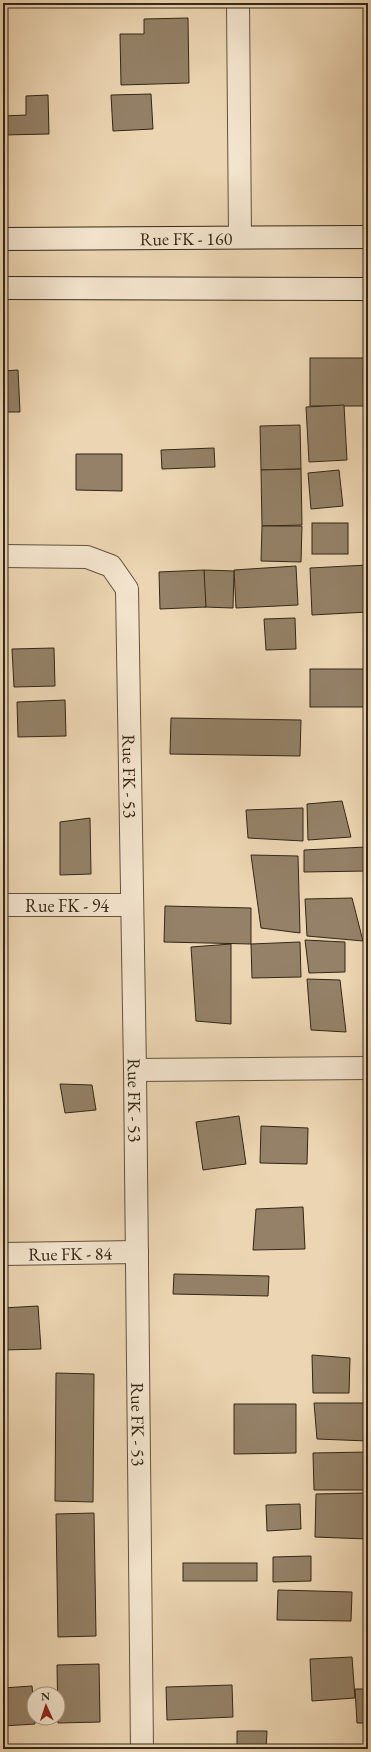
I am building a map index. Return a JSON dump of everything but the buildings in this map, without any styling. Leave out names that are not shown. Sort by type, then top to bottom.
[{"type":"street","points":[[238,3],[240,237]]},
{"type":"street","name":"Rue FK - 160","points":[[3,240],[368,237]]},
{"type":"street","points":[[3,288],[368,290]]},
{"type":"street","name":"Rue FK - 53","points":[[3,556],[87,557],[111,566],[127,589],[135,1070],[142,1749]]},
{"type":"street","name":"Rue FK - 94","points":[[3,905],[132,905]]},
{"type":"street","points":[[135,1070],[368,1068]]},
{"type":"street","name":"Rue FK - 84","points":[[3,1254],[137,1252]]}]
